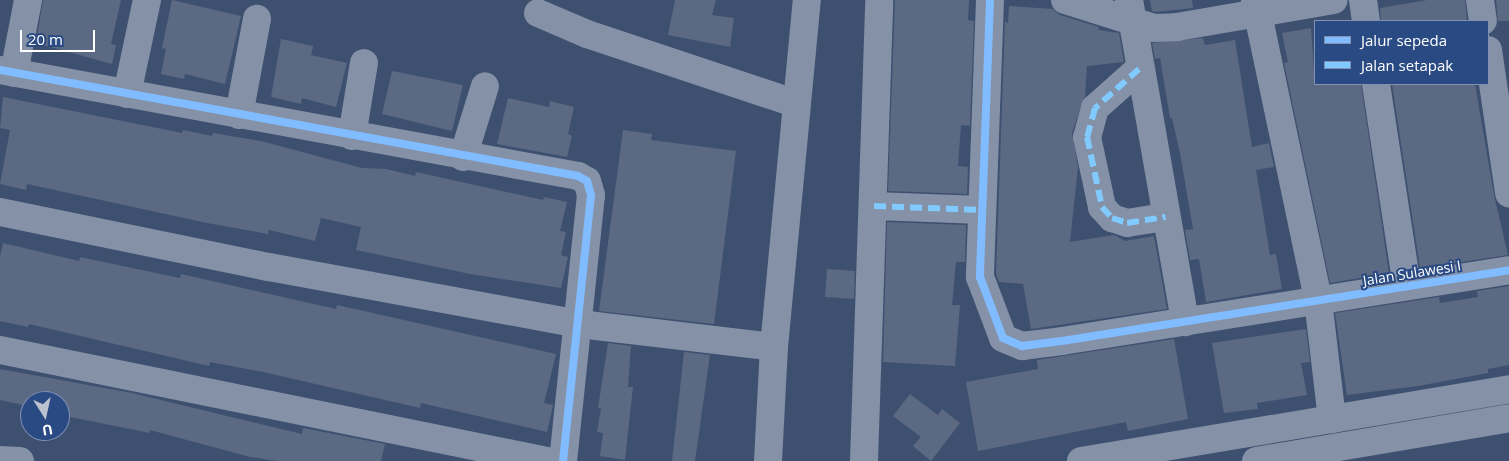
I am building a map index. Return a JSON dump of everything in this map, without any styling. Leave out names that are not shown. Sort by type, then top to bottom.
[{"type":"street","points":[[28,0],[7,71],[463,157],[578,176],[587,181],[592,195],[563,461]]},
{"type":"street","points":[[127,94],[147,0]]},
{"type":"street","points":[[768,461],[774,347],[807,0]]},
{"type":"street","points":[[864,461],[874,206],[879,0]]},
{"type":"street","name":"Jalan Sulawesi I","points":[[990,0],[980,277],[1003,338],[1022,346],[1509,270]]},
{"type":"street","points":[[1065,0],[1130,11],[1154,28],[1177,27],[1256,7],[1334,0]]},
{"type":"street","points":[[1363,0],[1366,20]]},
{"type":"street","points":[[1480,0],[1484,20]]},
{"type":"street","points":[[1256,7],[1318,300],[1332,419]]},
{"type":"street","points":[[1130,11],[1185,322]]},
{"type":"street","points":[[538,13],[587,34],[797,104]]},
{"type":"street","points":[[239,115],[257,19]]},
{"type":"street","points":[[1489,57],[1509,193]]},
{"type":"street","points":[[352,136],[364,63]]},
{"type":"street","points":[[1139,69],[1095,108],[1087,137],[1102,207],[1112,218],[1127,223],[1166,217]]},
{"type":"street","points":[[1376,85],[1407,286]]},
{"type":"street","points":[[463,157],[486,86]]},
{"type":"street","points":[[874,206],[982,210]]},
{"type":"street","points":[[0,212],[269,267],[579,324],[774,347]]},
{"type":"street","points":[[0,350],[548,461]]},
{"type":"street","points":[[1081,461],[1509,389]]},
{"type":"street","points":[[1256,461],[1343,454],[1509,418]]},
{"type":"street","points":[[0,460],[20,461]]},
{"type":"building","points":[[43,0],[121,0],[111,44],[116,45],[112,64],[36,43]]},
{"type":"building","points":[[172,0],[241,16],[225,84],[185,74],[184,79],[161,74],[166,49],[162,48]]},
{"type":"building","points":[[675,0],[716,0],[712,15],[734,18],[730,47],[668,35]]},
{"type":"building","points":[[895,0],[969,0],[968,20],[974,21],[970,126],[961,125],[958,166],[968,167],[967,194],[888,191]]},
{"type":"building","points":[[1150,0],[1192,0],[1193,8],[1156,12],[1152,11]]},
{"type":"building","points":[[1427,0],[1465,0],[1467,20],[1381,20],[1380,8]]},
{"type":"building","points":[[1496,0],[1509,0],[1509,21],[1498,21]]},
{"type":"building","points":[[1009,6],[1053,9],[1060,15],[1099,27],[1098,30],[1119,33],[1124,62],[1087,66],[1085,96],[1072,133],[1078,167],[1070,242],[1114,235],[1125,241],[1154,236],[1167,309],[1031,329],[1023,284],[999,282],[996,274],[1005,22],[1008,23]]},
{"type":"building","points":[[1311,28],[1314,85],[1361,85],[1389,273],[1330,283],[1284,63],[1288,62],[1282,33]]},
{"type":"building","points":[[1203,38],[1205,45],[1235,40],[1252,147],[1269,143],[1274,167],[1256,170],[1270,255],[1276,254],[1282,289],[1206,302],[1199,259],[1190,260],[1185,230],[1193,229],[1180,153],[1172,118],[1170,118],[1160,58],[1155,59],[1152,43]]},
{"type":"building","points":[[281,39],[313,46],[311,55],[347,63],[336,107],[302,98],[301,104],[271,97]]},
{"type":"building","points":[[392,71],[463,85],[452,131],[382,114]]},
{"type":"building","points":[[1392,85],[1475,85],[1494,195],[1508,255],[1420,268]]},
{"type":"building","points":[[3,97],[182,133],[183,130],[212,136],[213,133],[261,141],[362,168],[386,169],[415,176],[416,172],[543,200],[544,197],[567,202],[560,231],[566,232],[561,255],[568,257],[561,288],[470,274],[356,250],[361,227],[321,218],[315,241],[269,230],[268,234],[207,223],[27,184],[26,190],[0,184],[10,130],[0,128]]},
{"type":"building","points":[[508,98],[549,107],[550,101],[574,107],[568,134],[572,136],[567,157],[497,144]]},
{"type":"building","points":[[623,130],[652,134],[651,140],[736,151],[714,324],[599,311]]},
{"type":"building","points":[[887,222],[966,225],[965,262],[956,262],[952,305],[960,305],[955,366],[883,362]]},
{"type":"building","points":[[3,243],[79,261],[80,257],[180,278],[181,274],[336,309],[337,305],[556,354],[544,403],[553,405],[547,432],[421,403],[420,408],[263,372],[210,362],[209,366],[29,324],[28,327],[0,321],[0,256]]},
{"type":"building","points":[[827,269],[855,271],[854,299],[825,297]]},
{"type":"building","points":[[1509,286],[1509,365],[1488,369],[1488,373],[1418,386],[1347,395],[1335,313],[1439,297],[1440,303],[1478,297],[1477,291]]},
{"type":"building","points":[[1306,329],[1310,362],[1301,363],[1307,395],[1257,403],[1258,409],[1224,413],[1212,343]]},
{"type":"building","points":[[1174,339],[1188,419],[1128,431],[1126,422],[978,451],[966,382],[1038,369],[1037,360]]},
{"type":"building","points":[[608,343],[631,346],[628,387],[633,387],[625,460],[600,456],[603,433],[597,432],[601,409],[598,408]]},
{"type":"building","points":[[684,352],[710,355],[695,461],[672,461]]},
{"type":"building","points":[[0,369],[132,393],[302,434],[303,428],[385,444],[381,461],[278,461],[250,457],[150,430],[150,433],[70,417],[70,391],[20,391],[20,404],[0,400]]},
{"type":"building","points":[[910,394],[938,415],[942,409],[960,423],[931,461],[913,446],[921,437],[893,416]]},
{"type":"marked path","points":[[1139,69],[1095,108],[1087,137],[1102,207],[1112,218],[1127,223],[1166,217]]},
{"type":"marked path","points":[[874,206],[982,210]]},
{"type":"cycle path","points":[[990,0],[980,277],[1003,338],[1022,346],[1062,341],[1509,270]]},
{"type":"cycle path","points":[[0,70],[578,176],[587,181],[591,195],[563,461]]}]
